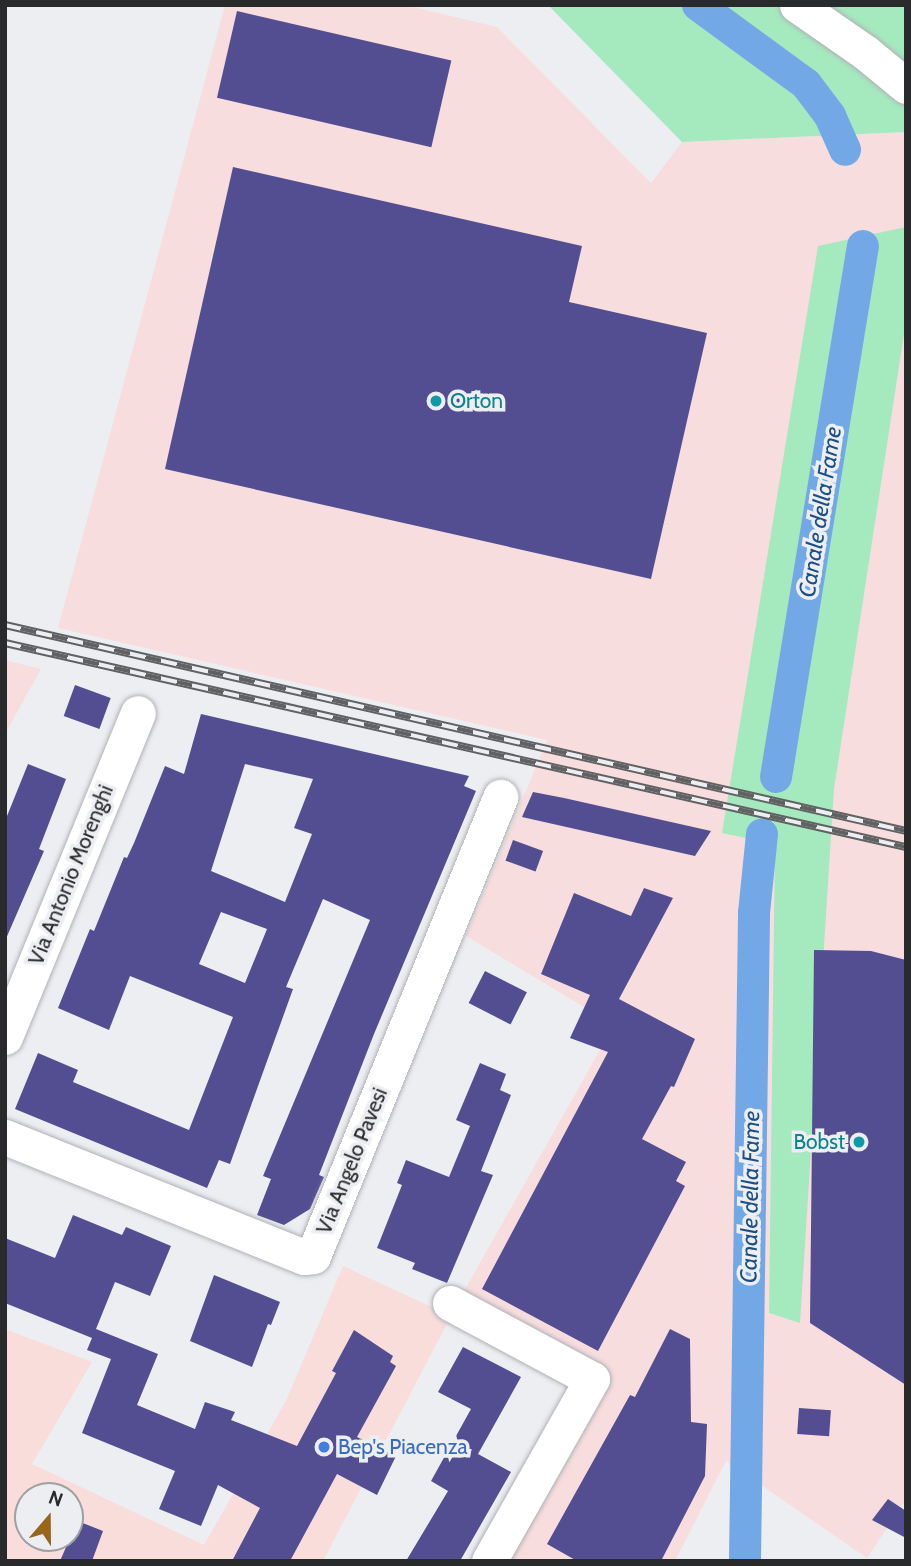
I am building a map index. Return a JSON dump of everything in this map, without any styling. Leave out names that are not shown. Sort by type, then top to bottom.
[{"type":"street","points":[[797,5],[866,53],[906,86]]},
{"type":"street","name":"Via Antonio Morenghi","points":[[5,1037],[138,713]]},
{"type":"street","name":"Via Angelo Pavesi","points":[[5,1137],[304,1257],[313,1256],[500,797]]},
{"type":"street","points":[[450,1303],[592,1380],[489,1561]]},
{"type":"shaded area","points":[[225,5],[405,5],[497,27],[651,183],[682,142],[906,132],[906,1500],[867,1558],[726,1461],[675,1561],[500,1559],[605,1368],[463,1293],[614,1025],[466,936],[547,740],[58,628]]},
{"type":"shaded area","points":[[5,660],[41,669],[5,734]]},
{"type":"shaded area","points":[[343,1266],[451,1316],[323,1561],[5,1561],[5,1329],[92,1362],[32,1464],[70,1482],[14,1482],[14,1552],[84,1552],[84,1488],[204,1545],[286,1401]]},
{"type":"green space","points":[[548,5],[906,5],[906,132],[682,142]]},
{"type":"green space","points":[[906,227],[906,321],[834,789],[800,1323],[769,1313],[775,844],[722,833],[818,246]]},
{"type":"building","points":[[237,11],[451,60],[431,147],[217,98]]},
{"type":"building","name":"Orton","points":[[233,167],[582,246],[569,302],[707,333],[651,579],[165,469]]},
{"type":"building","points":[[75,685],[111,698],[99,729],[64,716]]},
{"type":"building","points":[[201,714],[469,776],[464,786],[476,791],[374,1034],[319,1175],[324,1177],[310,1209],[284,1225],[257,1215],[271,1179],[263,1176],[370,920],[323,899],[286,987],[293,989],[230,1164],[219,1160],[207,1188],[15,1109],[38,1053],[78,1070],[73,1082],[189,1130],[233,1017],[130,976],[109,1030],[58,1008],[90,929],[94,931],[124,857],[127,858],[134,843],[165,766],[184,774]],"holes":[[[245,764],[313,779],[294,828],[312,834],[285,902],[211,871]],[[221,912],[267,929],[245,983],[199,964]]]},
{"type":"building","points":[[28,764],[66,779],[39,849],[44,851],[5,941],[5,821]]},
{"type":"building","points":[[533,792],[711,831],[695,856],[522,817]]},
{"type":"building","points":[[513,840],[543,851],[536,872],[505,861]]},
{"type":"building","points":[[644,888],[673,898],[619,999],[695,1039],[674,1087],[671,1086],[642,1139],[686,1162],[676,1181],[685,1186],[598,1351],[482,1289],[608,1052],[570,1038],[590,995],[541,974],[574,893],[631,916]]},
{"type":"building","name":"Bobst","points":[[814,950],[871,951],[906,960],[906,1385],[810,1323]]},
{"type":"building","points":[[485,971],[527,992],[511,1024],[469,1003]]},
{"type":"building","points":[[480,1063],[506,1074],[500,1090],[511,1095],[481,1171],[493,1175],[447,1283],[412,1269],[415,1263],[377,1248],[402,1185],[397,1183],[406,1160],[449,1177],[470,1126],[456,1120]]},
{"type":"building","points":[[73,1215],[122,1235],[126,1227],[171,1246],[150,1296],[115,1282],[96,1329],[158,1354],[137,1405],[195,1429],[205,1402],[235,1412],[231,1420],[297,1446],[336,1373],[332,1371],[354,1330],[393,1356],[390,1362],[396,1366],[357,1437],[396,1456],[377,1495],[337,1474],[290,1561],[232,1561],[260,1508],[218,1485],[201,1526],[159,1509],[175,1471],[82,1433],[111,1359],[87,1350],[92,1338],[5,1303],[5,1238],[55,1258]]},
{"type":"building","points":[[214,1275],[280,1302],[271,1325],[268,1324],[252,1367],[190,1341]]},
{"type":"building","points":[[670,1329],[690,1339],[691,1422],[707,1424],[705,1476],[661,1561],[577,1561],[547,1544],[630,1395],[635,1397]]},
{"type":"building","points":[[463,1347],[521,1377],[478,1454],[511,1472],[460,1561],[406,1561],[448,1491],[431,1481],[471,1409],[438,1392]]},
{"type":"building","points":[[799,1408],[831,1410],[829,1436],[797,1434]]},
{"type":"building","points":[[888,1499],[906,1511],[906,1538],[872,1520]]},
{"type":"building","points":[[84,1524],[103,1531],[92,1561],[60,1561],[64,1552],[84,1552]]},
{"type":"waterway","name":"Canale della Fame","points":[[698,5],[806,84],[830,116],[845,150]]},
{"type":"waterway","name":"Canale della Fame","points":[[776,777],[863,246]]},
{"type":"waterway","name":"Canale della Fame","points":[[745,1561],[754,913],[762,834]]},
{"type":"railway","points":[[5,625],[906,831]]},
{"type":"railway","points":[[5,643],[906,847]]},
{"type":"place","name":"Orton","points":[[436,401]]},
{"type":"place","name":"Bobst","points":[[859,1142]]},
{"type":"place","name":"Bep's Piacenza","points":[[324,1447]]}]
